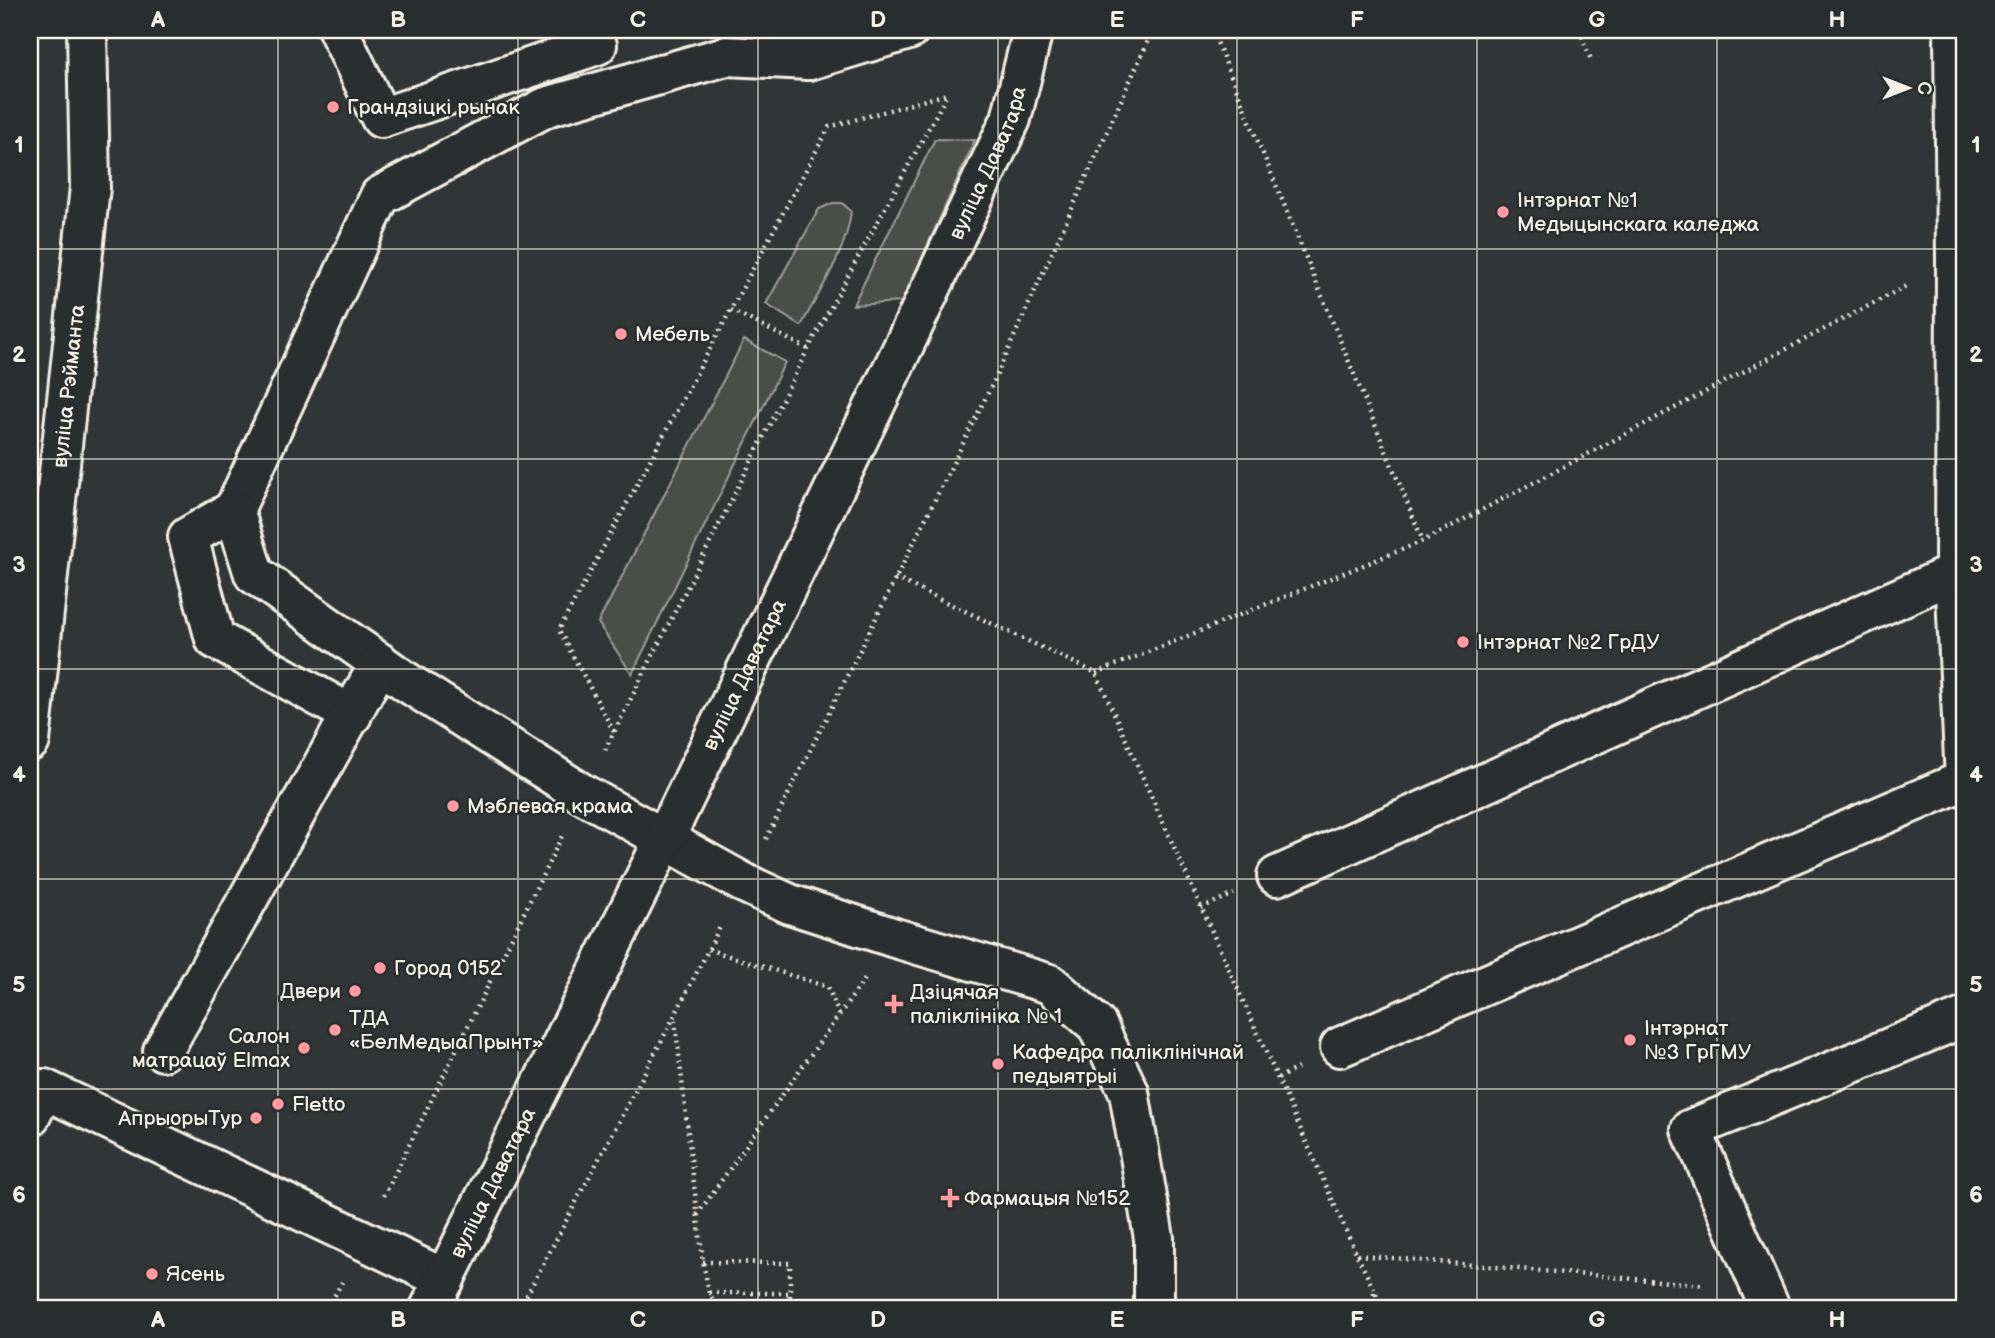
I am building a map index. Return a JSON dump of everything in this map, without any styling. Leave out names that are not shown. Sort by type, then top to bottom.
[{"type":"street","name":"вуліца Рэйманта","points":[[30,741],[90,187],[87,30]]},
{"type":"street","points":[[338,30],[381,118],[597,45]]},
{"type":"street","points":[[352,715],[215,639],[188,537],[234,510],[380,196],[546,107],[726,56],[909,30]]},
{"type":"street","name":"вуліца Даватара","points":[[438,1294],[665,838],[1011,119],[1033,30]]},
{"type":"street","points":[[1340,1047],[1965,780],[1955,573],[1954,30]]},
{"type":"street","points":[[234,510],[254,574],[380,663],[583,794],[744,883],[790,904],[1050,984],[1097,1025],[1129,1092],[1154,1238],[1154,1308]]},
{"type":"street","points":[[1277,876],[1955,573]]},
{"type":"street","points":[[163,1051],[380,663]]},
{"type":"street","points":[[1766,1299],[1692,1129],[1965,1017]]},
{"type":"street","points":[[30,1117],[44,1089],[362,1240],[438,1294]]},
{"type":"path","points":[[520,1308],[744,883],[993,381],[1153,30]]},
{"type":"path","points":[[1212,30],[1423,541]]},
{"type":"path","points":[[1579,30],[1592,62]]},
{"type":"path","points":[[328,1308],[808,349],[948,93],[829,128],[559,630],[614,732]]},
{"type":"path","points":[[1096,673],[1423,541],[1956,259]]},
{"type":"path","points":[[731,310],[808,349]]},
{"type":"path","points":[[895,578],[1096,673],[1383,1308]]},
{"type":"path","points":[[696,1215],[838,1016],[828,987],[707,949]]},
{"type":"path","points":[[562,1308],[716,1307],[709,1293],[696,1215],[674,1017]]},
{"type":"path","points":[[1357,1255],[1766,1299]]},
{"type":"path","points":[[703,1262],[790,1263],[790,1308]]},
{"type":"path","points":[[1374,1291],[1374,1308]]},
{"type":"path","points":[[709,1293],[790,1293]]},
{"type":"shaded area","points":[[935,139],[975,140],[902,302],[853,305]]},
{"type":"shaded area","points":[[833,203],[842,203],[851,211],[848,226],[832,270],[801,326],[766,304],[819,209]]},
{"type":"shaded area","points":[[744,340],[785,362],[632,674],[598,623]]},
{"type":"place","name":"Грандзіцкі рынак","points":[[333,107]]},
{"type":"place","name":"Інтэрнат №1 Медыцынскага каледжа","points":[[1503,212]]},
{"type":"place","name":"Мебель","points":[[621,334]]},
{"type":"place","name":"Інтэрнат №2 ГрДУ","points":[[1463,642]]},
{"type":"place","name":"Мэблевая крама","points":[[453,806]]},
{"type":"place","name":"Город 0152","points":[[380,968]]},
{"type":"place","name":"Двери","points":[[355,991]]},
{"type":"place","name":"Дзіцячая паліклініка № 1","points":[[894,1004]]},
{"type":"place","name":"ТДА «БелМедыаПрынт»","points":[[335,1030]]},
{"type":"place","name":"Інтэрнат №3 ГрГМУ","points":[[1630,1040]]},
{"type":"place","name":"Салон матрацаў Elmax","points":[[304,1048]]},
{"type":"place","name":"Кафедра паліклінічнай педыятрыі","points":[[998,1064]]},
{"type":"place","name":"Fletto","points":[[278,1104]]},
{"type":"place","name":"АпрыорыТур","points":[[256,1118]]},
{"type":"place","name":"Фармацыя №152","points":[[950,1198]]},
{"type":"place","name":"Ясень","points":[[152,1274]]}]
